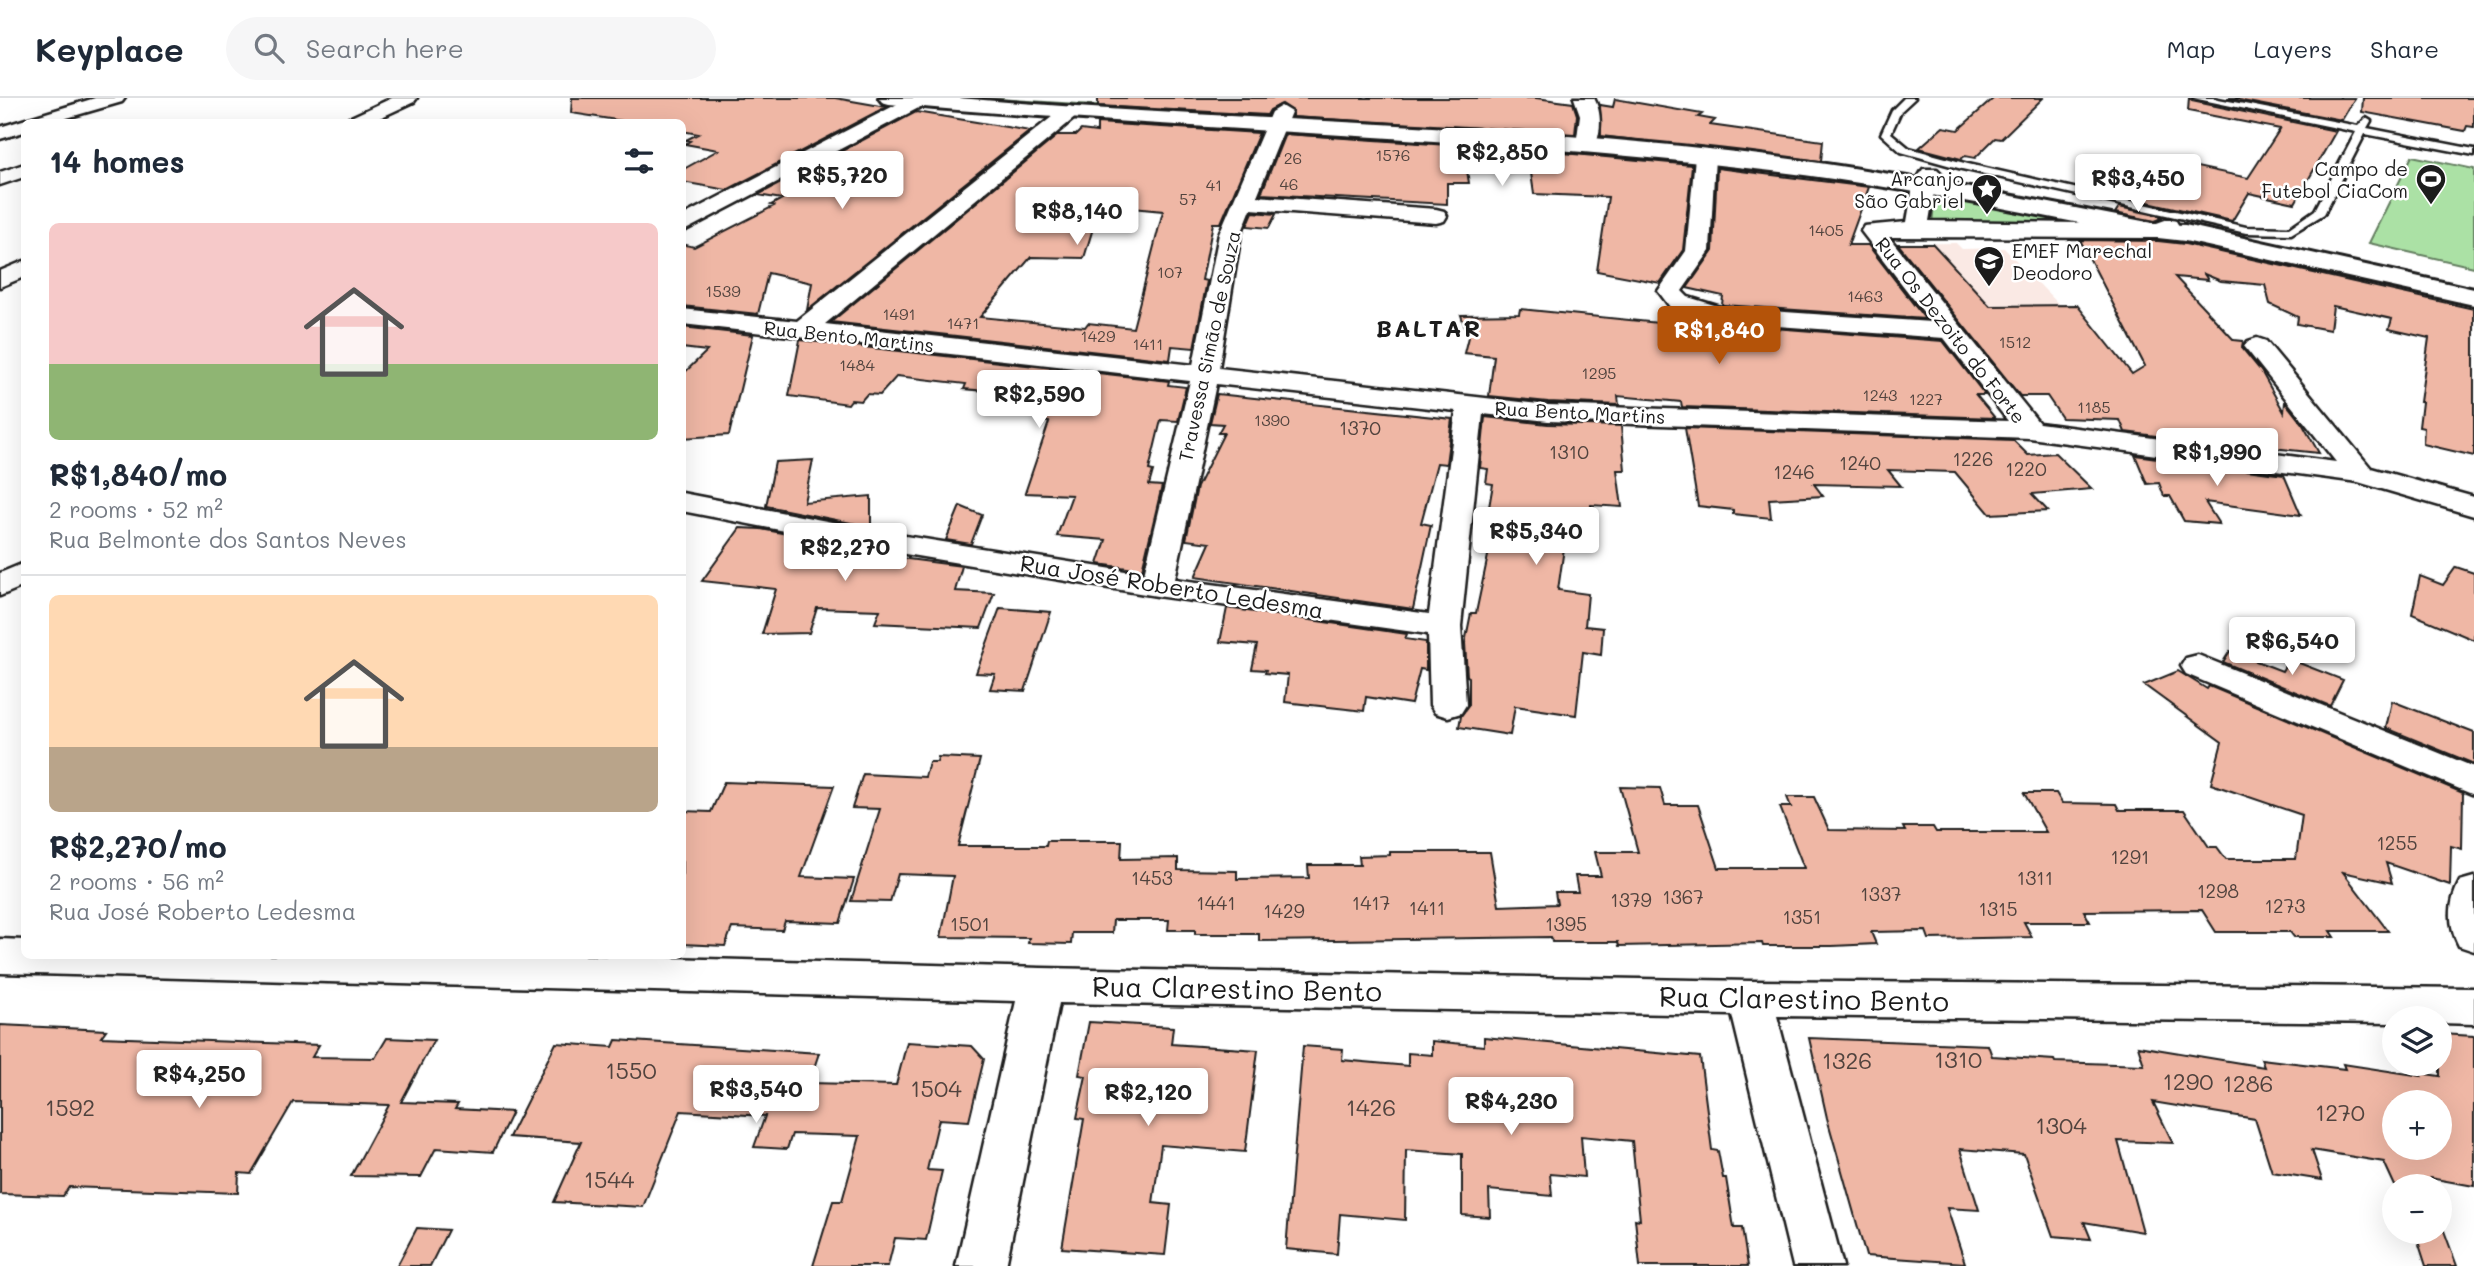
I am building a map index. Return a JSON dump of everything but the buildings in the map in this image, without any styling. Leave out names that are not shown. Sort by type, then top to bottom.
[{"type":"main road","points":[[890,98],[1062,105],[1771,149],[2171,230],[2474,298]]},
{"type":"main road","points":[[1588,138],[1705,157],[1927,179]]},
{"type":"street","points":[[47,119],[115,98]]},
{"type":"street","points":[[362,119],[407,98]]},
{"type":"street","points":[[1584,98],[1587,102],[1588,138]]},
{"type":"street","points":[[686,223],[919,100]]},
{"type":"street","points":[[801,331],[1062,105]]},
{"type":"street","name":"Travessa Simão de Souza","points":[[1157,586],[1205,373],[1230,234],[1278,119]]},
{"type":"street","points":[[1705,157],[1698,251],[1670,291],[1679,302],[1722,315],[1952,331]]},
{"type":"street","points":[[0,179],[21,171]]},
{"type":"street","points":[[1927,179],[1917,228],[2171,230]]},
{"type":"street","points":[[1243,202],[1436,216]]},
{"type":"street","name":"Rua Os Dezoito do Forte","points":[[1917,228],[1872,231],[2030,430]]},
{"type":"street","points":[[0,280],[21,270]]},
{"type":"street","name":"Rua Bento Martins","points":[[686,317],[1548,413],[2030,430],[2361,474],[2474,507]]},
{"type":"street","points":[[2257,346],[2361,474]]},
{"type":"street","points":[[1448,705],[1444,626],[1470,406]]},
{"type":"street","name":"Rua José Roberto Ledesma","points":[[686,503],[899,544],[1157,586],[1444,626]]},
{"type":"street","points":[[0,586],[21,575]]},
{"type":"street","points":[[2198,666],[2474,782]]},
{"type":"street","points":[[2474,892],[2470,920],[2474,935]]},
{"type":"street","name":"Rua Clarestino Bento","points":[[0,956],[21,957]]},
{"type":"street","name":"Rua Clarestino Bento","points":[[108,959],[1041,985],[1750,998],[2474,1006]]},
{"type":"street","points":[[981,1266],[1041,985]]},
{"type":"street","points":[[1750,998],[1818,1266]]},
{"type":"lane","points":[[1910,98],[1897,110],[1886,134],[1905,150],[1966,167],[2246,230],[2291,231],[2320,212],[2363,126]]},
{"type":"lane","points":[[2198,98],[2474,142]]},
{"type":"lane","points":[[2244,98],[2474,152]]},
{"type":"shaded area","name":"EMEF Marechal Deodoro","points":[[1956,243],[1962,249],[2004,248],[2081,327],[1970,329],[1897,244]]},
{"type":"green space","points":[[949,100],[1259,115],[1257,120]]},
{"type":"green space","name":"Campo de Futebol CiaCom","points":[[2412,156],[2474,169],[2474,267],[2369,243]]},
{"type":"green space","points":[[1935,194],[2113,228],[1932,224]]},
{"type":"place","name":"Campo de Futebol CiaCom","points":[[2431,206]]},
{"type":"place","name":"Arcanjo São Gabriel","points":[[1987,216]]},
{"type":"place","name":"EMEF Marechal Deodoro","points":[[1989,288]]},
{"type":"district","name":"BALTAR","points":[[1429,327]]}]
